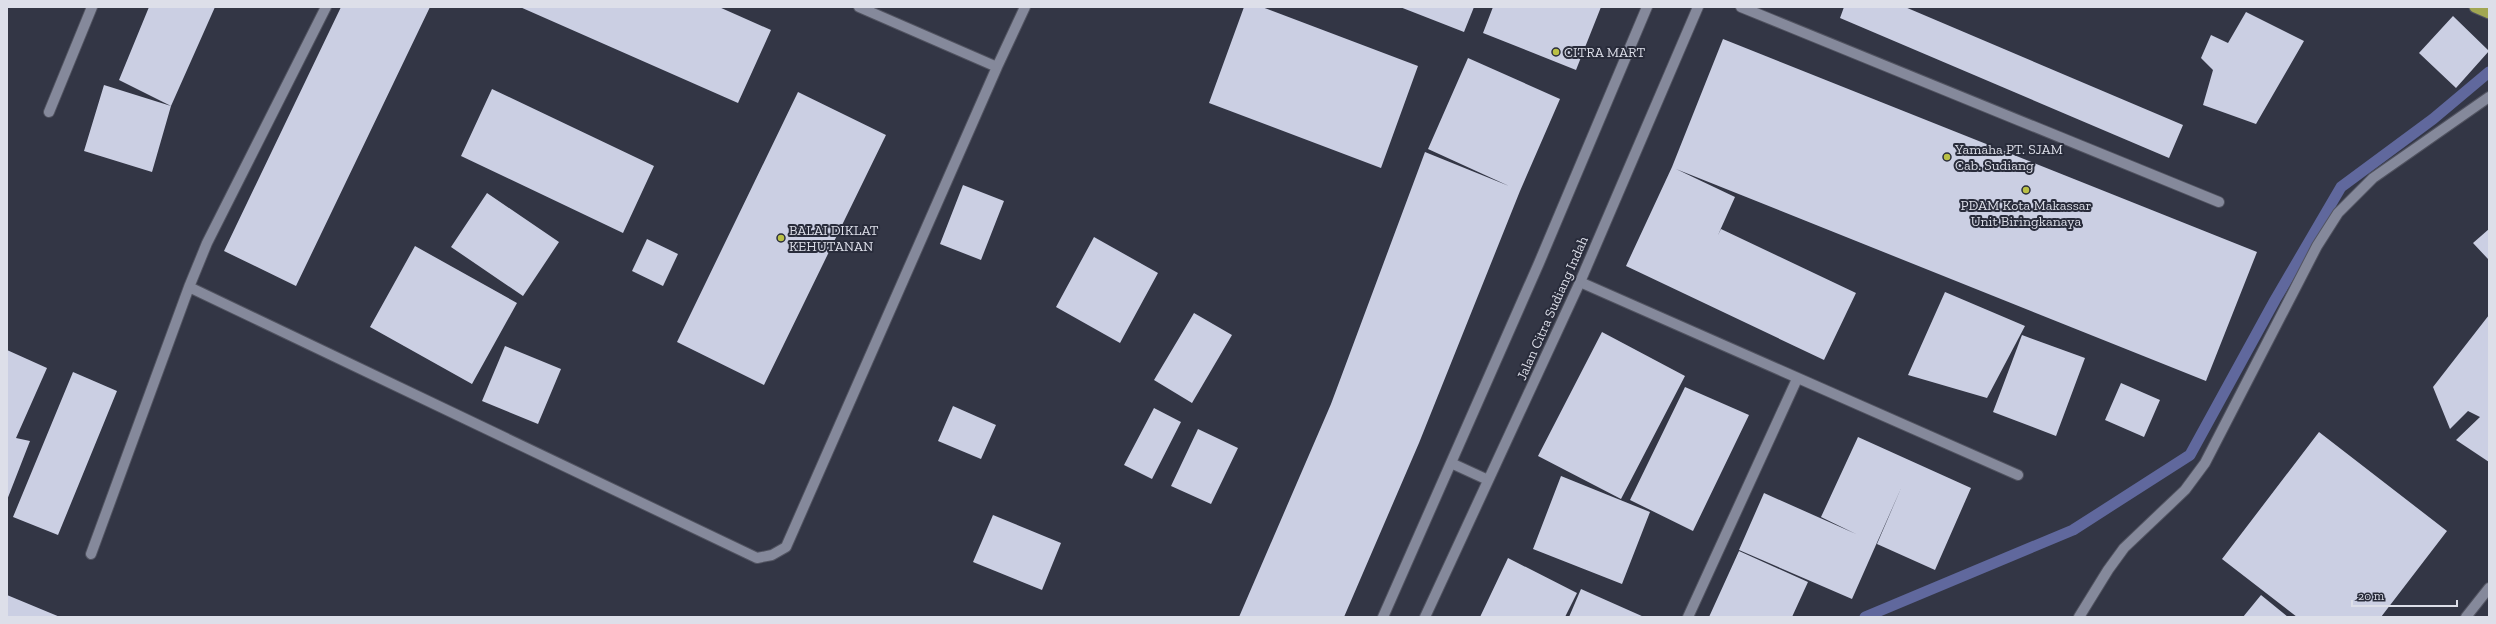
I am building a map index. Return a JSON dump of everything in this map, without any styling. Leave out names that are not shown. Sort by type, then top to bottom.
[{"type":"highway","points":[[2475,7],[2489,13]]},
{"type":"street","points":[[49,112],[92,7]]},
{"type":"street","points":[[91,554],[189,287],[207,243],[326,7]]},
{"type":"street","points":[[859,7],[997,67]]},
{"type":"street","points":[[189,287],[758,558],[772,555],[786,546],[997,67],[1025,7]]},
{"type":"street","points":[[1383,617],[1539,264],[1647,7]]},
{"type":"street","name":"Jalan Citra Sudiang Indah","points":[[1425,617],[1580,282],[1698,7]]},
{"type":"street","points":[[1742,7],[2220,202]]},
{"type":"street","points":[[2079,617],[2108,570],[2124,548],[2185,490],[2205,463],[2317,246],[2338,213],[2373,178],[2489,97]]},
{"type":"street","points":[[1580,282],[1797,379],[2018,475]]},
{"type":"street","points":[[1688,617],[1797,379]]},
{"type":"street","points":[[1451,462],[1488,480]]},
{"type":"street","points":[[2466,617],[2489,588]]},
{"type":"building","points":[[149,7],[215,7],[171,106],[119,80]]},
{"type":"building","points":[[341,7],[430,7],[296,286],[224,251]]},
{"type":"building","points":[[520,7],[719,7],[771,30],[738,103]]},
{"type":"building","points":[[1244,7],[1262,7],[1418,66],[1381,168],[1209,103]]},
{"type":"building","points":[[1400,7],[1474,7],[1464,32]]},
{"type":"building","name":"CITRA MART","points":[[1493,7],[1601,7],[1576,70],[1483,33]]},
{"type":"building","points":[[1844,7],[1905,7],[2183,125],[2169,158],[1840,18]]},
{"type":"building","points":[[2246,12],[2304,41],[2256,124],[2203,105],[2213,70],[2201,58],[2211,35],[2228,43]]},
{"type":"building","points":[[2453,16],[2489,51],[2456,88],[2419,53]]},
{"type":"building","points":[[1723,39],[2257,252],[2206,381],[1676,169],[1735,197],[1718,235],[1721,229],[1856,293],[1824,360],[1626,266],[1672,167]]},
{"type":"building","points":[[1468,58],[1560,99],[1520,191],[1419,443],[1344,617],[1239,617],[1331,404],[1425,152],[1509,186],[1428,149]]},
{"type":"building","points":[[104,85],[171,106],[152,172],[84,151]]},
{"type":"building","points":[[492,89],[654,166],[623,233],[461,156]]},
{"type":"building","name":"BALAI DIKLAT KEHUTANAN","points":[[798,92],[886,135],[764,385],[677,342]]},
{"type":"building","points":[[963,185],[1004,201],[981,260],[940,244]]},
{"type":"building","points":[[487,193],[559,242],[523,296],[451,247]]},
{"type":"building","points":[[2489,229],[2489,258],[2488,259],[2473,243]]},
{"type":"building","points":[[1094,237],[1158,273],[1120,343],[1056,307]]},
{"type":"building","points":[[647,239],[678,254],[663,286],[632,271]]},
{"type":"building","points":[[415,246],[517,303],[472,384],[370,327]]},
{"type":"building","points":[[1945,292],[2025,326],[1987,398],[1908,375]]},
{"type":"building","points":[[1194,313],[1232,335],[1192,403],[1154,380]]},
{"type":"building","points":[[2489,315],[2489,462],[2456,440],[2480,417],[2468,411],[2450,429],[2433,387]]},
{"type":"building","points":[[1602,332],[1685,376],[1621,499],[1538,456]]},
{"type":"building","points":[[2022,335],[2085,358],[2056,436],[1993,412]]},
{"type":"building","points":[[505,346],[561,369],[538,424],[482,401]]},
{"type":"building","points":[[7,350],[47,368],[16,438],[30,441],[7,500]]},
{"type":"building","points":[[73,372],[117,391],[58,535],[13,517]]},
{"type":"building","points":[[2121,383],[2160,400],[2144,437],[2105,420]]},
{"type":"building","points":[[1685,387],[1749,415],[1693,531],[1630,500]]},
{"type":"building","points":[[953,406],[996,425],[981,459],[938,441]]},
{"type":"building","points":[[1154,408],[1181,422],[1152,479],[1124,465]]},
{"type":"building","points":[[1198,429],[1238,448],[1211,504],[1171,486]]},
{"type":"building","points":[[2319,432],[2447,531],[2381,617],[2297,617],[2222,559]]},
{"type":"building","points":[[1858,437],[1971,488],[1935,570],[1877,544],[1902,486],[1852,599],[1739,550],[1764,493],[1856,534],[1821,517]]},
{"type":"building","points":[[1561,476],[1650,512],[1622,584],[1533,549]]},
{"type":"building","points":[[993,515],[1061,543],[1042,590],[973,562]]},
{"type":"building","points":[[1739,551],[1808,582],[1792,617],[1709,617]]},
{"type":"building","points":[[1508,558],[1577,593],[1565,617],[1480,617]]},
{"type":"building","points":[[1581,589],[1644,617],[1569,617]]},
{"type":"building","points":[[7,595],[60,617],[7,617]]},
{"type":"building","points":[[2261,595],[2288,617],[2243,617]]},
{"type":"waterway","points":[[1865,617],[2073,530],[2190,455],[2275,300],[2341,187],[2433,119],[2489,72]]},
{"type":"place","name":"CITRA MART","points":[[1556,52]]},
{"type":"place","name":"Yamaha PT. SJAM Cab. Sudiang","points":[[1947,157]]},
{"type":"place","name":"PDAM Kota Makassar Unit Biringkanaya","points":[[2026,190]]},
{"type":"place","name":"BALAI DIKLAT KEHUTANAN","points":[[781,238]]}]
